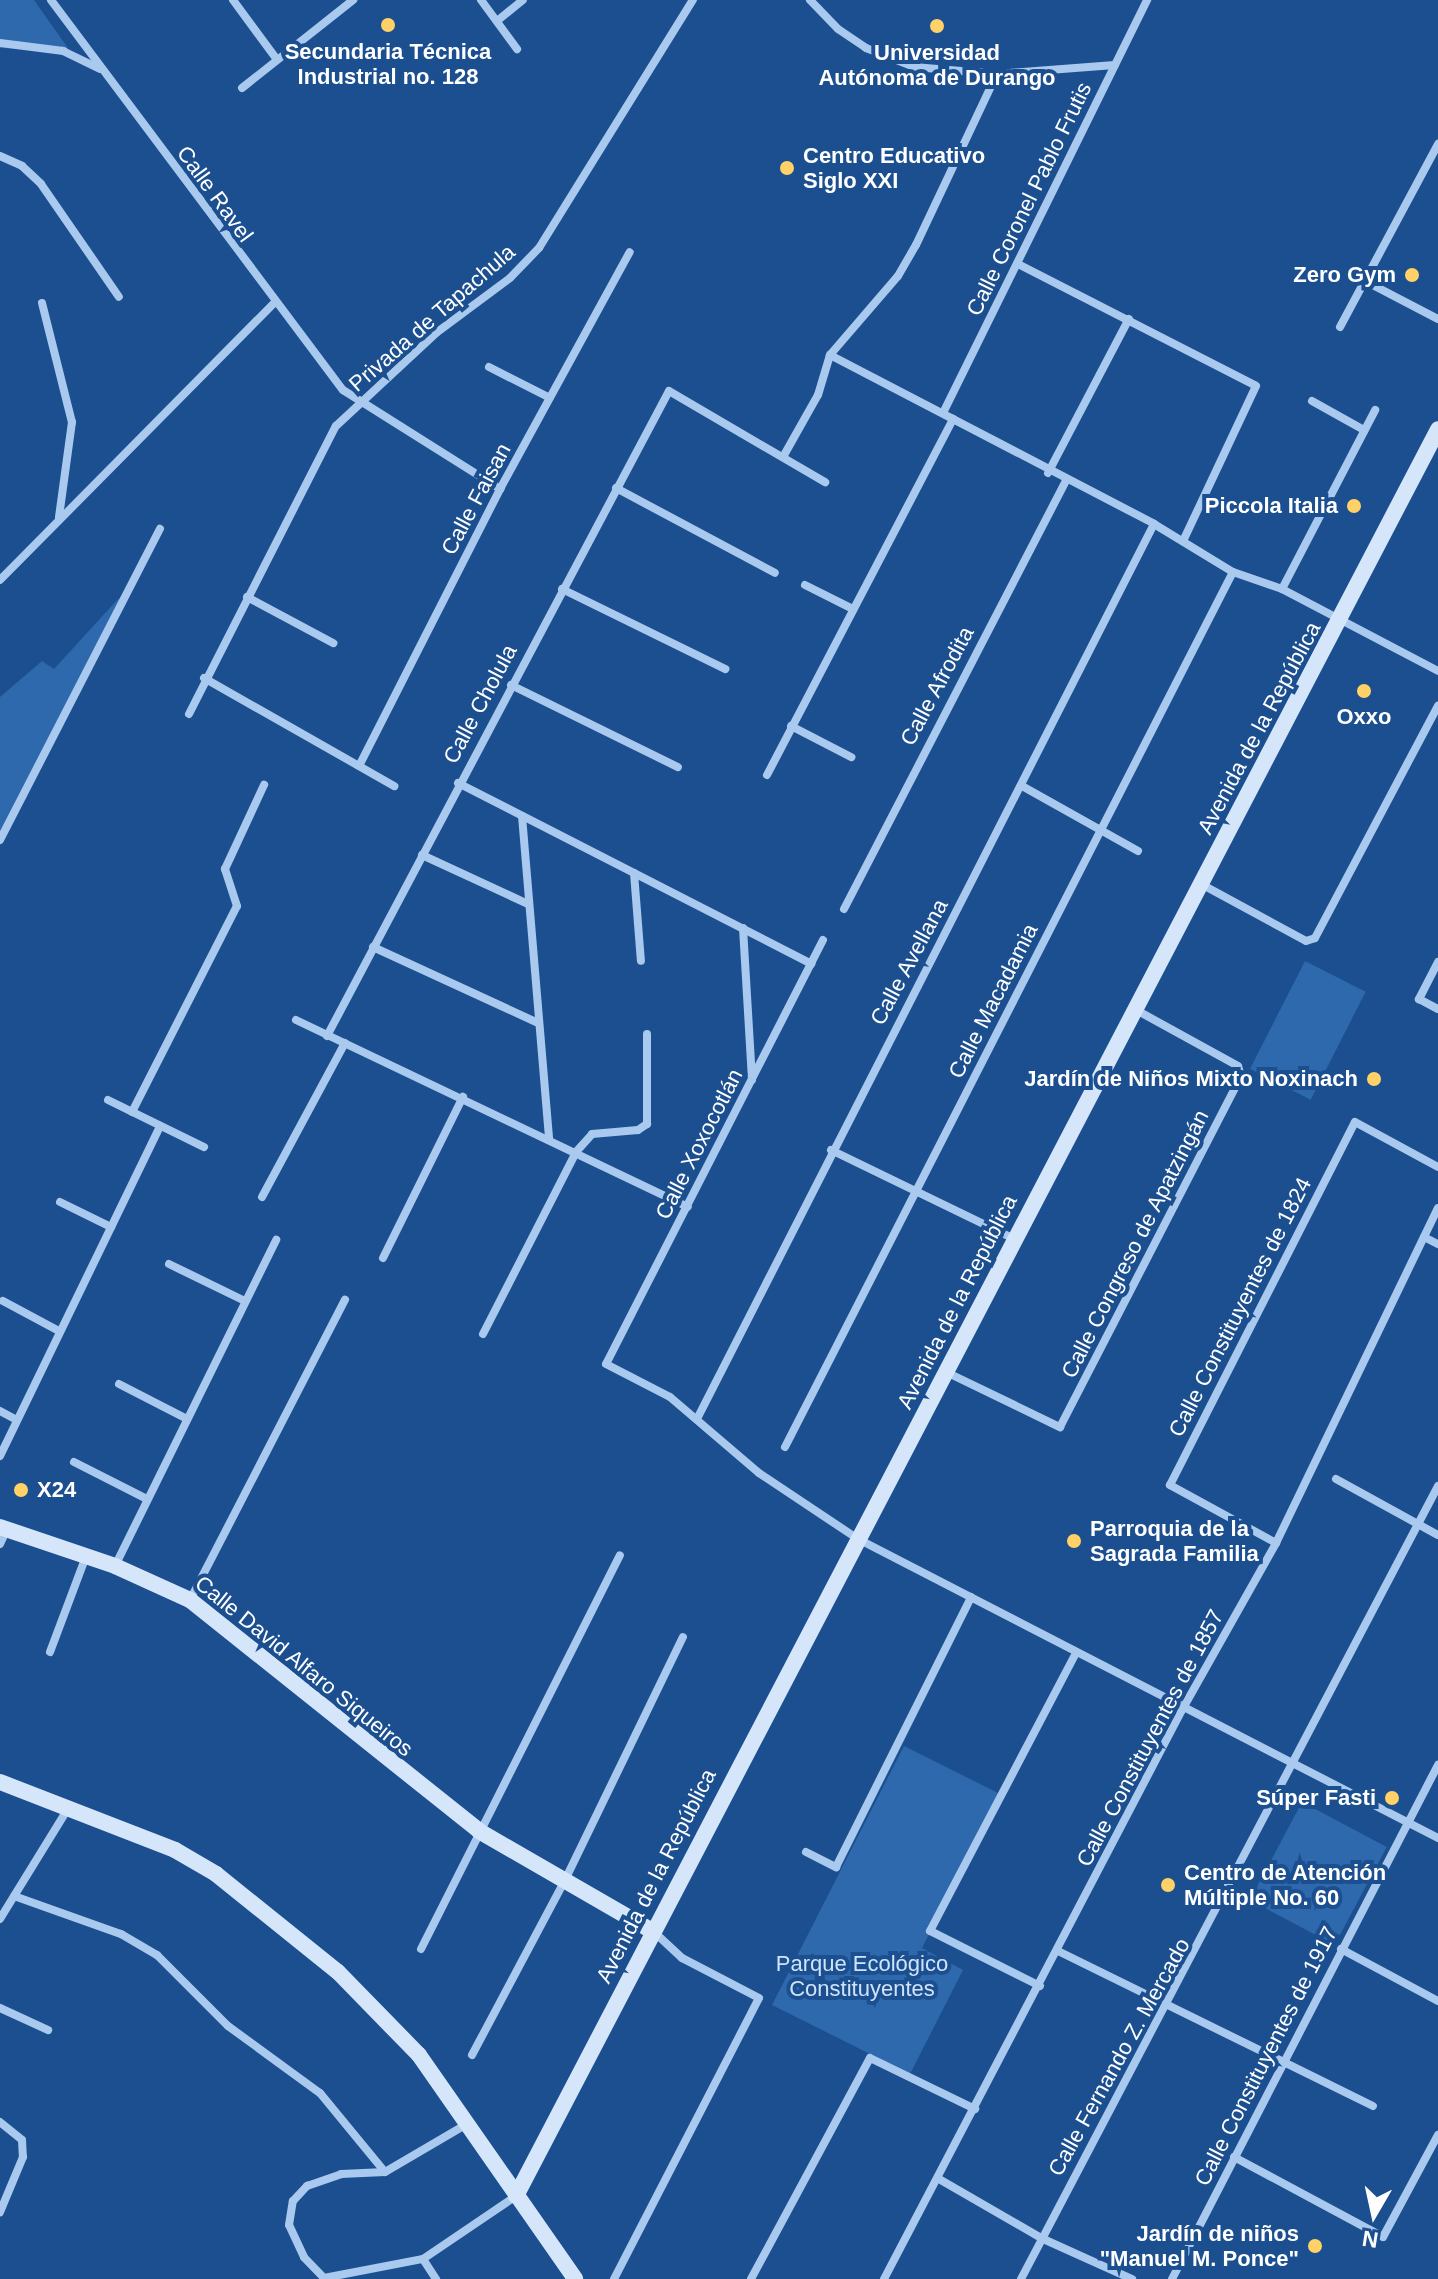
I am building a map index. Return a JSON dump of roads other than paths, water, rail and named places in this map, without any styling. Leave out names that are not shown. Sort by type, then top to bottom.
[{"type":"main road","name":"Avenida de la República","points":[[516,2196],[1438,429]]},
{"type":"main road","name":"Calle David Alfaro Siqueiros","points":[[2,1534],[115,1566],[190,1600],[479,1831],[652,1931]]},
{"type":"main road","points":[[0,1782],[69,1806],[202,1866],[301,1942],[381,2013],[419,2055],[575,2279]]},
{"type":"street","name":"Calle Ravel","points":[[51,0],[273,304],[358,404],[500,489]]},
{"type":"street","points":[[233,0],[275,57]]},
{"type":"street","points":[[242,88],[275,57],[353,0]]},
{"type":"street","points":[[481,0],[517,49]]},
{"type":"street","points":[[497,21],[523,0]]},
{"type":"street","name":"Privada de Tapachula","points":[[189,714],[204,678],[336,426],[539,248],[693,0]]},
{"type":"street","points":[[810,0],[838,29],[890,58],[941,72],[997,74],[1115,65]]},
{"type":"street","name":"Calle Coronel Pablo Frutis","points":[[943,413],[1147,0]]},
{"type":"street","points":[[0,43],[63,51],[101,69]]},
{"type":"street","points":[[825,482],[783,457],[818,395],[830,355],[898,276],[997,74]]},
{"type":"street","points":[[1340,327],[1438,144]]},
{"type":"street","points":[[0,156],[22,166],[41,184],[119,297]]},
{"type":"street","name":"Calle Faisan","points":[[359,766],[500,489],[630,252]]},
{"type":"street","points":[[1018,264],[1256,386],[1183,541]]},
{"type":"street","points":[[1365,281],[1438,319]]},
{"type":"street","points":[[42,303],[72,422],[59,519]]},
{"type":"street","points":[[0,580],[273,304]]},
{"type":"street","points":[[1048,473],[1129,319]]},
{"type":"street","points":[[830,355],[943,413],[1065,482],[1154,524],[1233,572],[1282,589],[1438,671]]},
{"type":"street","points":[[489,367],[550,398]]},
{"type":"street","name":"Calle Cholula","points":[[327,1036],[458,783],[669,391],[783,457]]},
{"type":"street","points":[[1312,401],[1364,430]]},
{"type":"street","points":[[1282,589],[1375,410]]},
{"type":"street","points":[[767,775],[851,608],[953,419]]},
{"type":"street","name":"Calle Afrodita","points":[[844,909],[1065,482]]},
{"type":"street","points":[[616,488],[775,573]]},
{"type":"street","name":"Calle Avellana","points":[[698,1417],[831,1150],[1022,786],[1154,524]]},
{"type":"street","points":[[0,840],[160,529]]},
{"type":"street","name":"Calle Macadamia","points":[[785,1447],[1233,572]]},
{"type":"street","points":[[805,585],[851,608]]},
{"type":"street","points":[[562,589],[725,669]]},
{"type":"street","points":[[247,597],[333,643]]},
{"type":"street","points":[[204,678],[394,786]]},
{"type":"street","points":[[511,685],[678,767]]},
{"type":"street","points":[[1201,884],[1306,941],[1315,938],[1438,706]]},
{"type":"street","points":[[791,726],[851,757]]},
{"type":"street","points":[[458,783],[811,964]]},
{"type":"street","points":[[132,1112],[237,906],[225,869],[264,785]]},
{"type":"street","points":[[1022,786],[1138,851]]},
{"type":"street","points":[[522,816],[536,1022],[549,1138]]},
{"type":"street","points":[[422,855],[528,904]]},
{"type":"street","points":[[634,873],[641,961]]},
{"type":"street","points":[[743,928],[752,1080]]},
{"type":"street","name":"Calle Xoxocotlán","points":[[698,1417],[606,1364],[823,940]]},
{"type":"street","points":[[373,947],[536,1022]]},
{"type":"street","points":[[1438,962],[1419,999],[1438,1009]]},
{"type":"street","name":"Calle Congreso de Apatzingán","points":[[946,1372],[1060,1427],[1241,1076],[1238,1066],[1136,1010]]},
{"type":"street","points":[[296,1020],[549,1138],[688,1207]]},
{"type":"street","points":[[483,1334],[576,1152],[592,1134],[638,1130],[647,1124],[647,1034]]},
{"type":"street","points":[[262,1197],[345,1043]]},
{"type":"street","points":[[383,1258],[463,1097]]},
{"type":"street","points":[[108,1100],[204,1147]]},
{"type":"street","name":"Calle Constituyentes de 1824","points":[[1276,1543],[1170,1485],[1355,1122],[1438,1167]]},
{"type":"street","points":[[0,1456],[160,1126]]},
{"type":"street","points":[[831,1150],[1014,1239]]},
{"type":"street","points":[[60,1202],[111,1227]]},
{"type":"street","name":"Calle Constituyentes de 1857","points":[[884,2279],[1182,1710],[1276,1543],[1438,1208]]},
{"type":"street","points":[[1424,1237],[1438,1244]]},
{"type":"street","points":[[115,1566],[276,1240]]},
{"type":"street","points":[[169,1264],[245,1301]]},
{"type":"street","points":[[190,1600],[345,1300]]},
{"type":"street","points":[[3,1301],[59,1331]]},
{"type":"street","points":[[119,1384],[187,1419]]},
{"type":"street","points":[[0,1411],[17,1420]]},
{"type":"street","points":[[698,1417],[759,1473],[858,1539],[1182,1710],[1406,1825],[1438,1838]]},
{"type":"street","points":[[74,1462],[147,1499]]},
{"type":"street","points":[[1336,1479],[1438,1535]]},
{"type":"street","name":"Calle Fernando Z. Mercado","points":[[1021,2279],[1169,2005],[1438,1486]]},
{"type":"street","points":[[421,1949],[620,1555]]},
{"type":"street","points":[[50,1652],[86,1556]]},
{"type":"street","points":[[806,1852],[836,1867],[971,1597]]},
{"type":"street","points":[[472,2055],[565,1880],[683,1637]]},
{"type":"street","points":[[1040,1986],[930,1931],[1076,1653]]},
{"type":"street","name":"Calle Constituyentes de 1917","points":[[1172,2279],[1281,2061],[1438,1765]]},
{"type":"street","points":[[0,1919],[69,1806]]},
{"type":"street","points":[[14,1896],[121,1934],[157,1955],[228,2026],[320,2093],[385,2172]]},
{"type":"street","points":[[614,2279],[759,1998],[682,1958],[652,1931]]},
{"type":"street","points":[[1341,1949],[1438,2001]]},
{"type":"street","points":[[1058,1951],[1373,2106]]},
{"type":"street","points":[[0,2008],[48,2030]]},
{"type":"street","points":[[751,2279],[870,2058],[975,2109]]},
{"type":"street","points":[[0,2122],[22,2140],[23,2157],[0,2212]]},
{"type":"street","points":[[465,2125],[385,2172],[341,2174],[307,2186],[289,2213],[289,2225],[304,2257],[325,2278],[423,2259],[516,2196]]},
{"type":"street","points":[[1234,2157],[1383,2237],[1438,2135]]},
{"type":"street","points":[[939,2179],[1041,2238],[1132,2279]]},
{"type":"street","points":[[423,2259],[436,2279]]},
{"type":"place","name":"Secundaria Técnica Industrial no. 128","points":[[388,25]]},
{"type":"place","name":"Universidad Autónoma de Durango","points":[[937,26]]},
{"type":"place","name":"Centro Educativo Siglo XXI","points":[[787,168]]},
{"type":"place","name":"Zero Gym","points":[[1412,275]]},
{"type":"place","name":"Piccola Italia","points":[[1354,506]]},
{"type":"place","name":"Oxxo","points":[[1364,691]]},
{"type":"place","name":"Jardín de Niños Mixto Noxinach","points":[[1374,1079]]},
{"type":"place","name":"X24","points":[[21,1490]]},
{"type":"place","name":"Parroquia de la Sagrada Familia","points":[[1074,1541]]},
{"type":"place","name":"Súper Fasti","points":[[1392,1798]]},
{"type":"place","name":"Centro de Atención Múltiple No. 60","points":[[1168,1885]]},
{"type":"place","name":"Jardín de niños \"Manuel M. Ponce\"","points":[[1315,2246]]},
{"type":"park label","name":"Parque Ecológico Constituyentes","points":[[862,1976]]}]
